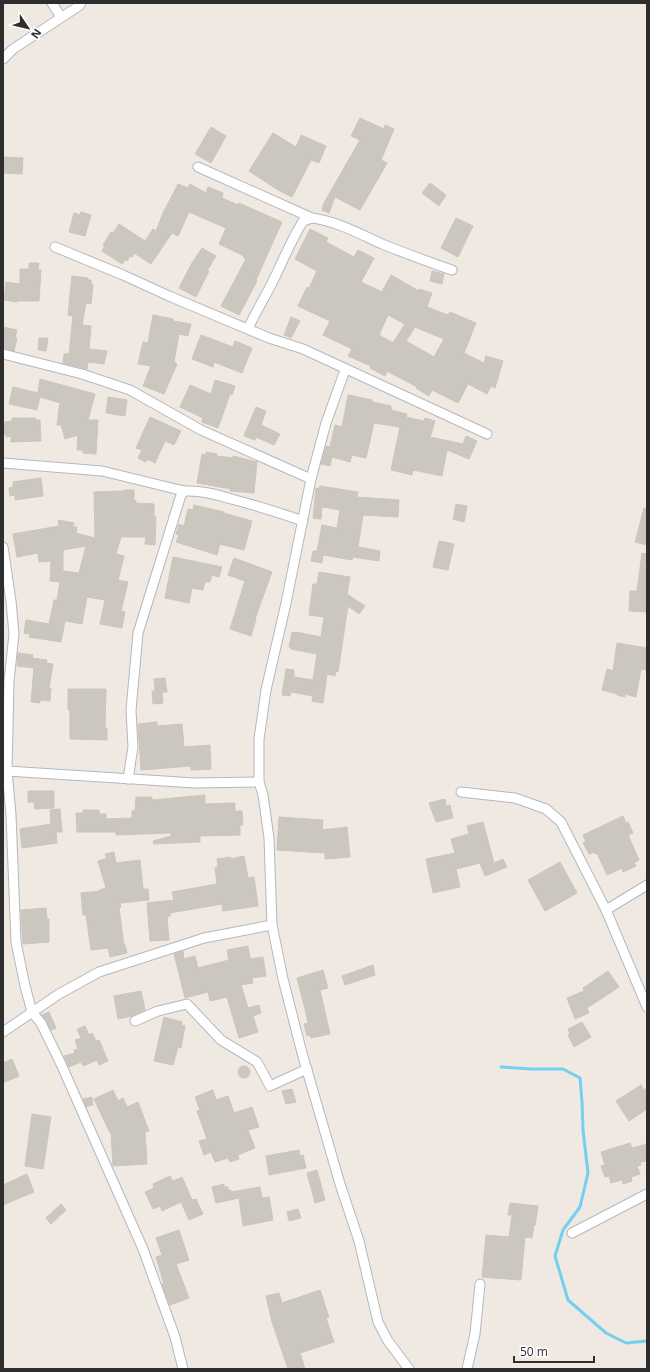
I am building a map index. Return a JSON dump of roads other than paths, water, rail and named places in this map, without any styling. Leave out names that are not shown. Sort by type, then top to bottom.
[{"type":"street","points":[[52,3],[61,17]]},
{"type":"street","points":[[3,59],[12,49],[79,6],[81,3]]},
{"type":"street","points":[[198,167],[312,218],[321,219],[340,226],[404,253],[452,270]]},
{"type":"street","points":[[248,329],[275,278],[292,238],[303,221],[312,218]]},
{"type":"street","points":[[55,247],[269,338],[303,349],[345,370],[487,434]]},
{"type":"street","points":[[3,354],[82,374],[130,390],[201,430],[311,479]]},
{"type":"street","points":[[345,370],[326,423],[311,479],[286,603],[266,690],[259,739],[259,782],[263,795],[269,838],[272,925],[283,979],[340,1184],[359,1241],[378,1322],[388,1341],[409,1369]]},
{"type":"street","points":[[3,463],[102,471],[184,491],[197,491],[213,494],[264,508],[303,521]]},
{"type":"street","points":[[128,779],[133,747],[131,710],[138,633],[181,495],[184,491]]},
{"type":"street","points":[[3,547],[14,634],[9,681],[7,771],[11,815],[16,942],[25,986],[32,1012],[41,1023],[143,1249],[175,1337],[183,1369]]},
{"type":"street","points":[[7,771],[195,783],[259,782]]},
{"type":"street","points":[[461,792],[515,798],[546,809],[561,822],[606,910],[647,1007]]},
{"type":"street","points":[[606,910],[647,885]]},
{"type":"street","points":[[3,1032],[59,994],[99,972],[204,938],[272,925]]},
{"type":"street","points":[[135,1021],[158,1011],[187,1004],[221,1040],[257,1062],[270,1086],[307,1069]]},
{"type":"street","points":[[572,1233],[647,1194]]},
{"type":"street","points":[[468,1369],[475,1334],[480,1284]]},
{"type":"waterway","points":[[501,1067],[563,1069],[580,1078],[583,1130],[588,1173],[580,1207],[563,1230],[555,1256],[568,1300],[606,1333],[626,1343],[647,1341]]}]
